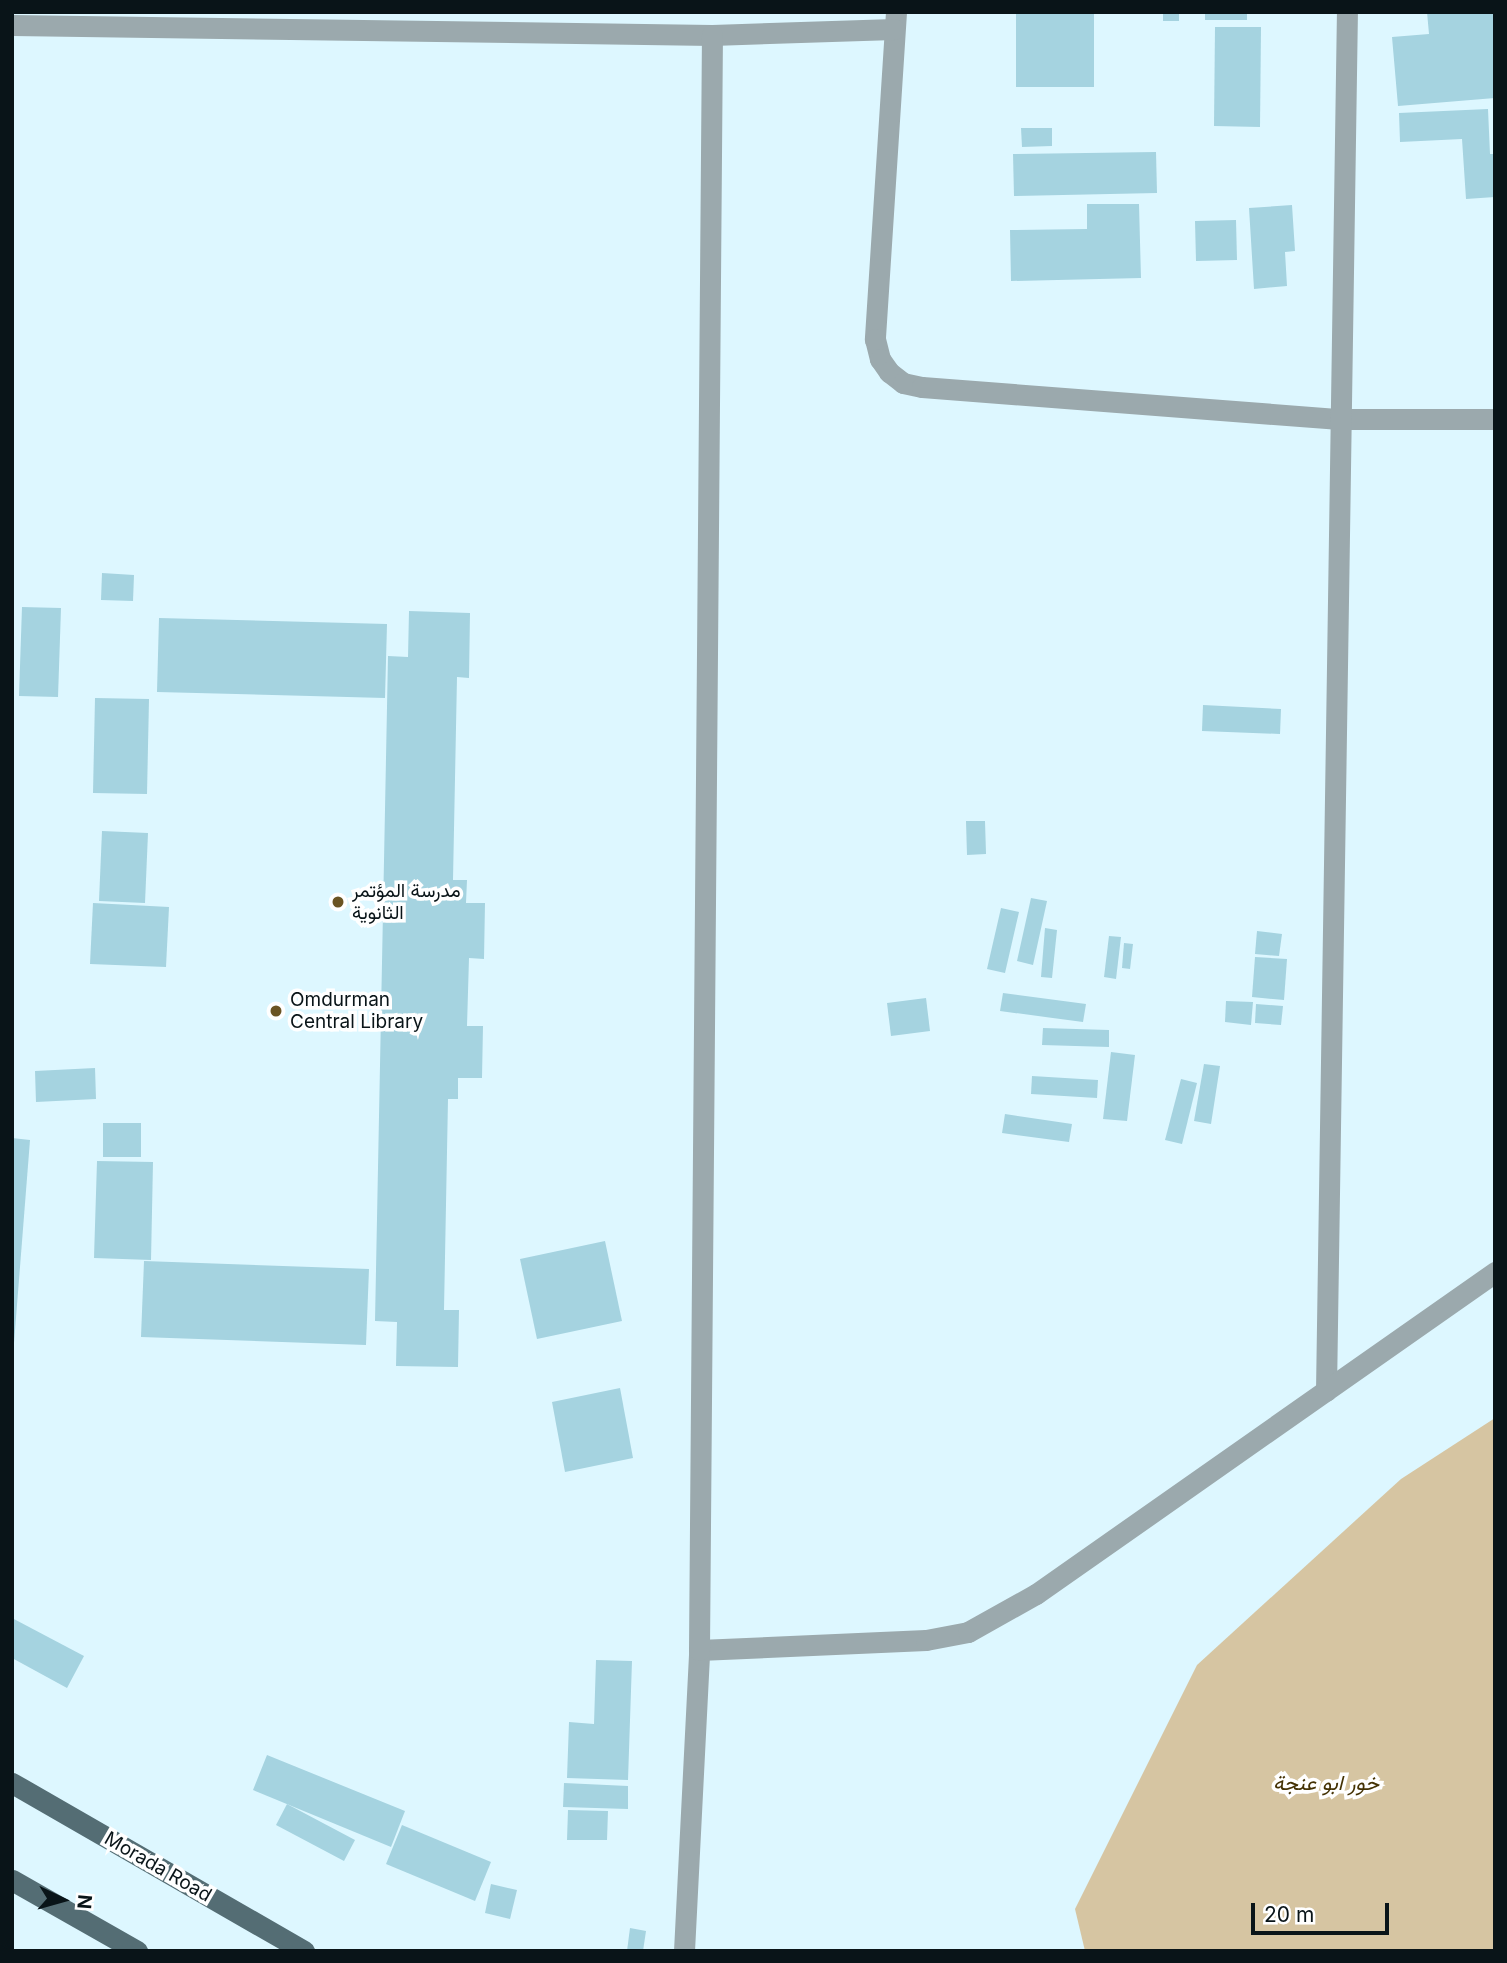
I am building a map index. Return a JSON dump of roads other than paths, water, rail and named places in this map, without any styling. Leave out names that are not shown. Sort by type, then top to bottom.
[{"type":"main road","name":"Morada Road","points":[[12,1783],[304,1951]]},
{"type":"main road","points":[[12,1880],[137,1951]]},
{"type":"street","points":[[1326,1391],[1347,12]]},
{"type":"street","points":[[20,21],[393,22],[712,36],[895,21],[874,339],[880,359],[888,372],[903,383],[922,387],[1340,419],[1495,419]]},
{"type":"street","points":[[684,1951],[699,1650],[712,36]]},
{"type":"street","points":[[699,1650],[926,1640],[968,1632],[1036,1594],[1495,1272]]},
{"type":"water","name":"خور ابو عنجة","points":[[1495,1418],[1495,1951],[1085,1951],[1075,1909],[1197,1665],[1401,1479]]},
{"type":"place","name":"مدرسة المؤتمر الثانوية","points":[[338,902]]},
{"type":"place","name":"Omdurman Central Library","points":[[276,1011]]}]
